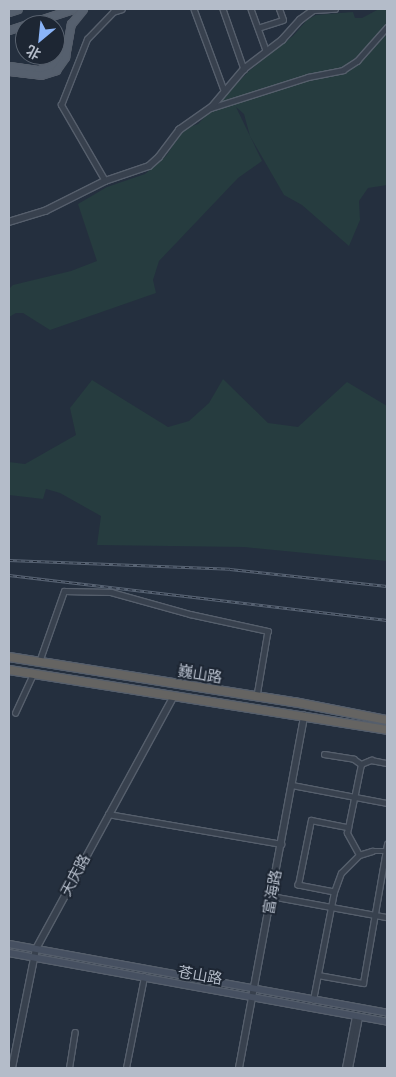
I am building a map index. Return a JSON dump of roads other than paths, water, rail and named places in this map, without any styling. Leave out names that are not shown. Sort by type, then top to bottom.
[{"type":"highway","name":"巍山路","points":[[9,658],[257,696],[387,720]]},
{"type":"highway","points":[[33,674],[39,662]]},
{"type":"highway","name":"巍山路","points":[[9,670],[387,730]]},
{"type":"main road","points":[[9,12],[18,9]]},
{"type":"main road","points":[[9,30],[73,9]]},
{"type":"main road","points":[[9,72],[41,75],[56,70],[65,57],[71,24],[84,9]]},
{"type":"main road","points":[[9,66],[38,70],[52,65]]},
{"type":"main road","points":[[365,716],[387,716]]},
{"type":"main road","name":"苍山路","points":[[9,944],[387,1013]]},
{"type":"main road","name":"苍山路","points":[[9,953],[387,1022]]},
{"type":"street","points":[[105,181],[61,105],[87,39],[113,12],[122,9]]},
{"type":"street","points":[[194,9],[224,90]]},
{"type":"street","points":[[223,9],[244,69]]},
{"type":"street","points":[[251,9],[266,50]]},
{"type":"street","points":[[258,28],[283,20],[279,9]]},
{"type":"street","points":[[211,108],[224,90],[244,69],[266,50],[282,40],[300,20],[314,10],[335,9]]},
{"type":"street","points":[[9,222],[45,210],[105,181],[149,166],[159,157],[179,130],[211,108],[308,76],[343,70],[357,60],[387,26]]},
{"type":"street","points":[[39,662],[64,591],[111,592],[190,614],[268,631],[257,696]]},
{"type":"street","points":[[15,713],[33,674]]},
{"type":"street","name":"天庆路","points":[[12,1068],[36,949],[174,696]]},
{"type":"street","name":"富海路","points":[[239,1068],[304,716]]},
{"type":"street","points":[[324,754],[354,759],[361,764]]},
{"type":"street","points":[[361,764],[371,760],[387,763]]},
{"type":"street","points":[[359,855],[347,833],[361,764]]},
{"type":"street","points":[[292,785],[387,804]]},
{"type":"street","points":[[108,814],[281,844]]},
{"type":"street","points":[[334,892],[298,885],[311,820],[348,827]]},
{"type":"street","points":[[318,974],[363,983],[387,844]]},
{"type":"street","points":[[313,1000],[334,892],[341,873],[359,855],[372,851],[387,851]]},
{"type":"street","points":[[271,896],[387,918]]},
{"type":"street","points":[[126,1068],[144,977]]},
{"type":"street","points":[[345,1068],[357,1016]]},
{"type":"street","points":[[349,1068],[357,1016]]},
{"type":"street","points":[[69,1068],[75,1032]]},
{"type":"railway","points":[[9,560],[230,569],[387,586]]},
{"type":"railway","points":[[9,575],[387,620]]}]
